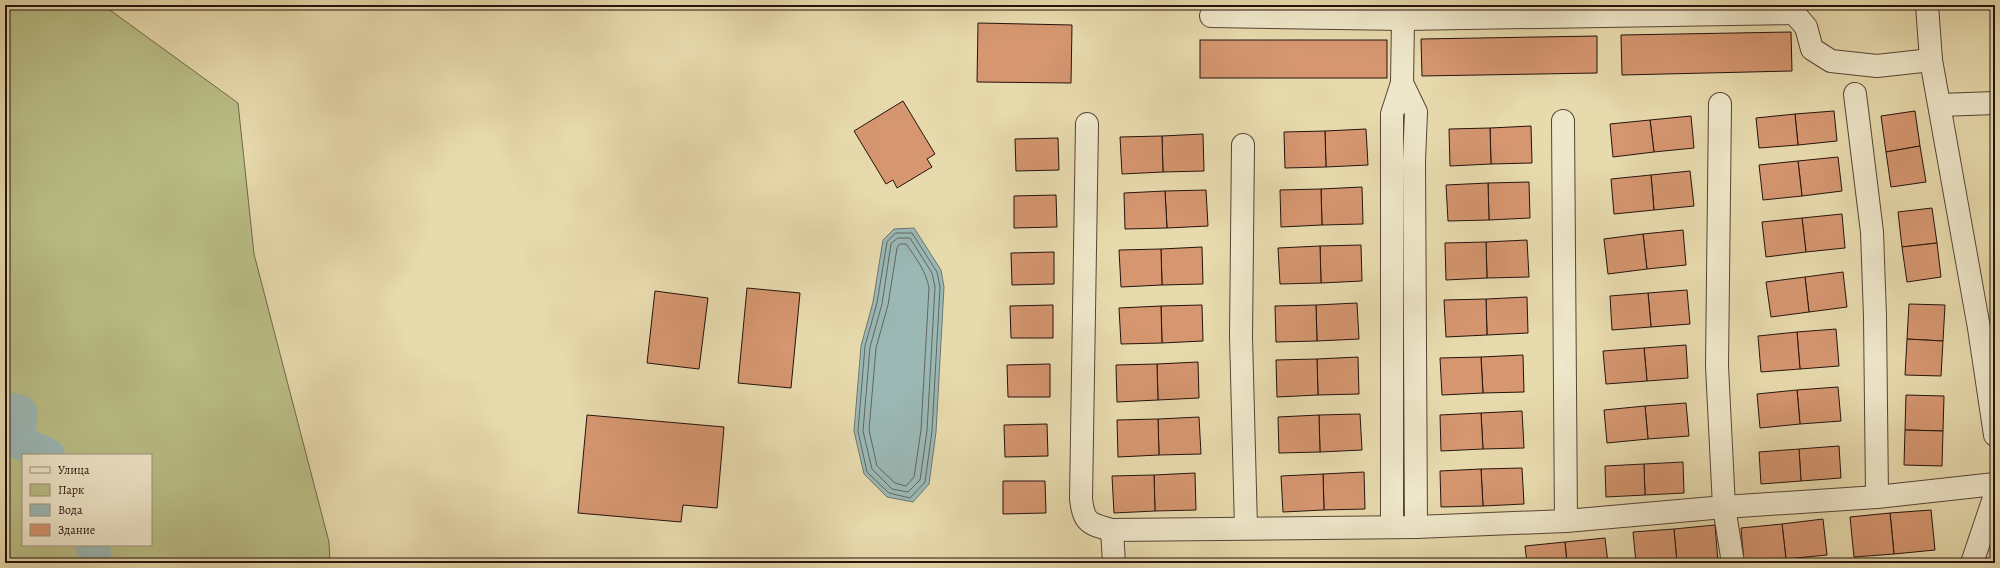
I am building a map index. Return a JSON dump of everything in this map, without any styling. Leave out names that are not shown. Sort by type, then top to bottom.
[{"type":"street","points":[[1927,5],[1931,60],[1994,409],[1995,435]]},
{"type":"street","points":[[1211,16],[1403,19],[1608,11],[1759,9],[1794,13],[1806,27],[1812,49],[1832,62],[1877,66],[1931,60]]},
{"type":"street","points":[[1392,526],[1392,114],[1402,83],[1403,19]]},
{"type":"street","points":[[1402,83],[1416,112],[1416,527]]},
{"type":"street","points":[[1855,94],[1872,232],[1875,316],[1877,497]]},
{"type":"street","points":[[1940,105],[1995,103]]},
{"type":"street","points":[[1720,104],[1717,366],[1724,507],[1733,563]]},
{"type":"street","points":[[1564,121],[1566,521]]},
{"type":"street","points":[[1087,124],[1080,499],[1083,515],[1094,525],[1112,530],[1392,526],[1416,527],[1566,521],[1724,507],[1877,497],[1995,484]]},
{"type":"street","points":[[1243,145],[1241,336],[1246,528]]},
{"type":"street","points":[[1391,221],[1415,220]]},
{"type":"street","points":[[1391,384],[1416,383]]},
{"type":"street","points":[[1972,563],[1995,495]]},
{"type":"street","points":[[1112,530],[1114,563]]},
{"type":"green space","points":[[5,5],[103,5],[238,103],[254,254],[329,542],[330,563],[5,563]]},
{"type":"water","points":[[914,228],[941,270],[944,287],[936,432],[929,484],[913,502],[887,497],[864,474],[854,431],[861,346],[873,302],[883,240],[894,229]]},
{"type":"building","points":[[978,23],[1072,25],[1071,83],[977,82]]},
{"type":"building","points":[[1995,29],[1995,59],[1993,59],[1992,30]]},
{"type":"building","points":[[1791,32],[1792,71],[1622,75],[1621,35]]},
{"type":"building","points":[[1597,36],[1597,73],[1422,76],[1421,39]]},
{"type":"building","points":[[1200,40],[1387,40],[1387,78],[1200,78]]},
{"type":"building","points":[[903,101],[935,154],[927,159],[932,167],[897,188],[893,180],[886,184],[854,131]]},
{"type":"building","points":[[1834,111],[1837,141],[1798,145],[1795,114]]},
{"type":"building","points":[[1915,111],[1920,146],[1886,152],[1881,116]]},
{"type":"building","points":[[1795,114],[1798,145],[1759,148],[1756,118]]},
{"type":"building","points":[[1691,116],[1694,148],[1654,152],[1650,120]]},
{"type":"building","points":[[1650,120],[1654,152],[1613,157],[1610,124]]},
{"type":"building","points":[[1531,126],[1532,163],[1491,164],[1490,128]]},
{"type":"building","points":[[1490,128],[1491,164],[1450,166],[1449,129]]},
{"type":"building","points":[[1366,129],[1368,165],[1326,167],[1325,131]]},
{"type":"building","points":[[1325,131],[1326,167],[1285,168],[1284,132]]},
{"type":"building","points":[[1203,134],[1204,171],[1163,172],[1162,136]]},
{"type":"building","points":[[1162,136],[1163,172],[1122,174],[1120,137]]},
{"type":"building","points":[[1058,138],[1059,170],[1016,171],[1015,139]]},
{"type":"building","points":[[1920,146],[1926,182],[1891,187],[1886,152]]},
{"type":"building","points":[[1838,157],[1842,191],[1802,196],[1798,161]]},
{"type":"building","points":[[1798,161],[1802,196],[1763,200],[1759,165]]},
{"type":"building","points":[[1690,171],[1694,206],[1654,210],[1651,175]]},
{"type":"building","points":[[1651,175],[1654,210],[1614,214],[1611,179]]},
{"type":"building","points":[[1529,182],[1530,218],[1489,220],[1488,183]]},
{"type":"building","points":[[1488,183],[1489,220],[1448,221],[1446,185]]},
{"type":"building","points":[[1362,187],[1363,224],[1322,225],[1321,189]]},
{"type":"building","points":[[1321,189],[1322,225],[1281,227],[1280,190]]},
{"type":"building","points":[[1206,190],[1208,226],[1167,228],[1165,191]]},
{"type":"building","points":[[1165,191],[1167,228],[1125,229],[1124,193]]},
{"type":"building","points":[[1056,195],[1057,227],[1014,228],[1014,196]]},
{"type":"building","points":[[1932,208],[1937,243],[1902,247],[1898,212]]},
{"type":"building","points":[[1842,214],[1845,248],[1806,252],[1802,218]]},
{"type":"building","points":[[1802,218],[1806,252],[1766,257],[1762,222]]},
{"type":"building","points":[[1683,230],[1686,265],[1647,269],[1643,234]]},
{"type":"building","points":[[1643,234],[1647,269],[1608,274],[1604,239]]},
{"type":"building","points":[[1527,240],[1529,277],[1487,278],[1486,242]]},
{"type":"building","points":[[1486,242],[1487,278],[1446,280],[1445,243]]},
{"type":"building","points":[[1937,243],[1941,277],[1907,282],[1902,247]]},
{"type":"building","points":[[1361,245],[1362,281],[1321,283],[1320,246]]},
{"type":"building","points":[[1320,246],[1321,283],[1280,284],[1278,248]]},
{"type":"building","points":[[1202,247],[1203,284],[1162,285],[1161,249]]},
{"type":"building","points":[[1161,249],[1162,285],[1121,287],[1119,250]]},
{"type":"building","points":[[1054,252],[1054,284],[1012,285],[1011,253]]},
{"type":"building","points":[[1843,272],[1847,307],[1809,312],[1805,277]]},
{"type":"building","points":[[1805,277],[1809,312],[1771,317],[1766,282]]},
{"type":"building","points":[[747,288],[800,293],[791,388],[738,383]]},
{"type":"building","points":[[1687,290],[1690,324],[1651,327],[1648,293]]},
{"type":"building","points":[[655,291],[708,298],[699,369],[647,363]]},
{"type":"building","points":[[1648,293],[1651,327],[1612,330],[1610,296]]},
{"type":"building","points":[[1527,297],[1528,333],[1487,335],[1486,299]]},
{"type":"building","points":[[1486,299],[1487,335],[1446,337],[1444,300]]},
{"type":"building","points":[[1357,303],[1359,339],[1317,341],[1316,305]]},
{"type":"building","points":[[1909,304],[1945,305],[1943,341],[1907,339]]},
{"type":"building","points":[[1053,305],[1053,338],[1011,338],[1010,306]]},
{"type":"building","points":[[1202,305],[1203,341],[1162,343],[1161,306]]},
{"type":"building","points":[[1316,305],[1317,341],[1276,342],[1275,306]]},
{"type":"building","points":[[1161,306],[1162,343],[1121,344],[1119,308]]},
{"type":"building","points":[[1836,329],[1839,366],[1800,369],[1797,332]]},
{"type":"building","points":[[1797,332],[1800,369],[1761,372],[1758,336]]},
{"type":"building","points":[[1907,339],[1943,341],[1941,376],[1905,375]]},
{"type":"building","points":[[1686,345],[1688,378],[1647,381],[1644,348]]},
{"type":"building","points":[[1644,348],[1647,381],[1606,384],[1603,351]]},
{"type":"building","points":[[1523,355],[1524,392],[1483,393],[1481,357]]},
{"type":"building","points":[[1358,357],[1359,394],[1318,395],[1317,359]]},
{"type":"building","points":[[1481,357],[1483,393],[1442,395],[1440,358]]},
{"type":"building","points":[[1317,359],[1318,395],[1277,397],[1276,360]]},
{"type":"building","points":[[1198,362],[1199,398],[1158,400],[1157,364]]},
{"type":"building","points":[[1050,364],[1050,397],[1008,397],[1007,365]]},
{"type":"building","points":[[1157,364],[1158,400],[1117,402],[1116,365]]},
{"type":"building","points":[[1838,387],[1841,421],[1800,424],[1797,390]]},
{"type":"building","points":[[1797,390],[1800,424],[1760,428],[1757,394]]},
{"type":"building","points":[[1906,395],[1944,396],[1943,431],[1905,430]]},
{"type":"building","points":[[1686,403],[1689,436],[1648,439],[1645,406]]},
{"type":"building","points":[[1645,406],[1648,439],[1607,443],[1604,410]]},
{"type":"building","points":[[1522,411],[1524,448],[1483,449],[1481,413]]},
{"type":"building","points":[[1481,413],[1483,449],[1441,451],[1440,415]]},
{"type":"building","points":[[1360,414],[1362,450],[1320,452],[1319,415]]},
{"type":"building","points":[[587,415],[724,427],[717,508],[683,505],[681,522],[578,513]]},
{"type":"building","points":[[1319,415],[1320,452],[1279,453],[1278,417]]},
{"type":"building","points":[[1199,417],[1201,454],[1159,455],[1158,419]]},
{"type":"building","points":[[1158,419],[1159,455],[1118,457],[1117,420]]},
{"type":"building","points":[[1047,424],[1048,456],[1005,457],[1004,425]]},
{"type":"building","points":[[1905,430],[1943,431],[1942,466],[1904,465]]},
{"type":"building","points":[[1839,446],[1841,478],[1801,481],[1799,449]]},
{"type":"building","points":[[1799,449],[1801,481],[1761,484],[1759,452]]},
{"type":"building","points":[[1683,462],[1684,493],[1645,495],[1644,464]]},
{"type":"building","points":[[1644,464],[1645,495],[1606,497],[1605,466]]},
{"type":"building","points":[[1522,468],[1524,504],[1483,506],[1481,469]]},
{"type":"building","points":[[1481,469],[1483,506],[1441,507],[1440,471]]},
{"type":"building","points":[[1364,472],[1365,509],[1324,510],[1323,474]]},
{"type":"building","points":[[1195,473],[1196,510],[1155,511],[1154,475]]},
{"type":"building","points":[[1323,474],[1324,510],[1283,512],[1281,476]]},
{"type":"building","points":[[1154,475],[1155,511],[1114,513],[1112,476]]},
{"type":"building","points":[[1003,481],[1045,481],[1046,513],[1003,514]]},
{"type":"building","points":[[1931,510],[1935,550],[1894,554],[1890,513]]},
{"type":"building","points":[[1890,513],[1894,554],[1854,557],[1850,517]]},
{"type":"building","points":[[1823,519],[1827,555],[1786,559],[1782,524]]},
{"type":"building","points":[[1782,524],[1786,559],[1744,563],[1741,528]]},
{"type":"building","points":[[1715,525],[1718,562],[1677,563],[1674,529]]},
{"type":"building","points":[[1674,529],[1677,563],[1636,563],[1633,532]]},
{"type":"building","points":[[1605,538],[1608,563],[1567,563],[1565,542]]},
{"type":"building","points":[[1565,542],[1567,563],[1527,563],[1525,546]]},
{"type":"building","points":[[840,562],[882,563],[840,563]]},
{"type":"waterway","points":[[5,409],[20,412],[19,442],[46,454]]},
{"type":"waterway","points":[[93,546],[95,563]]}]
